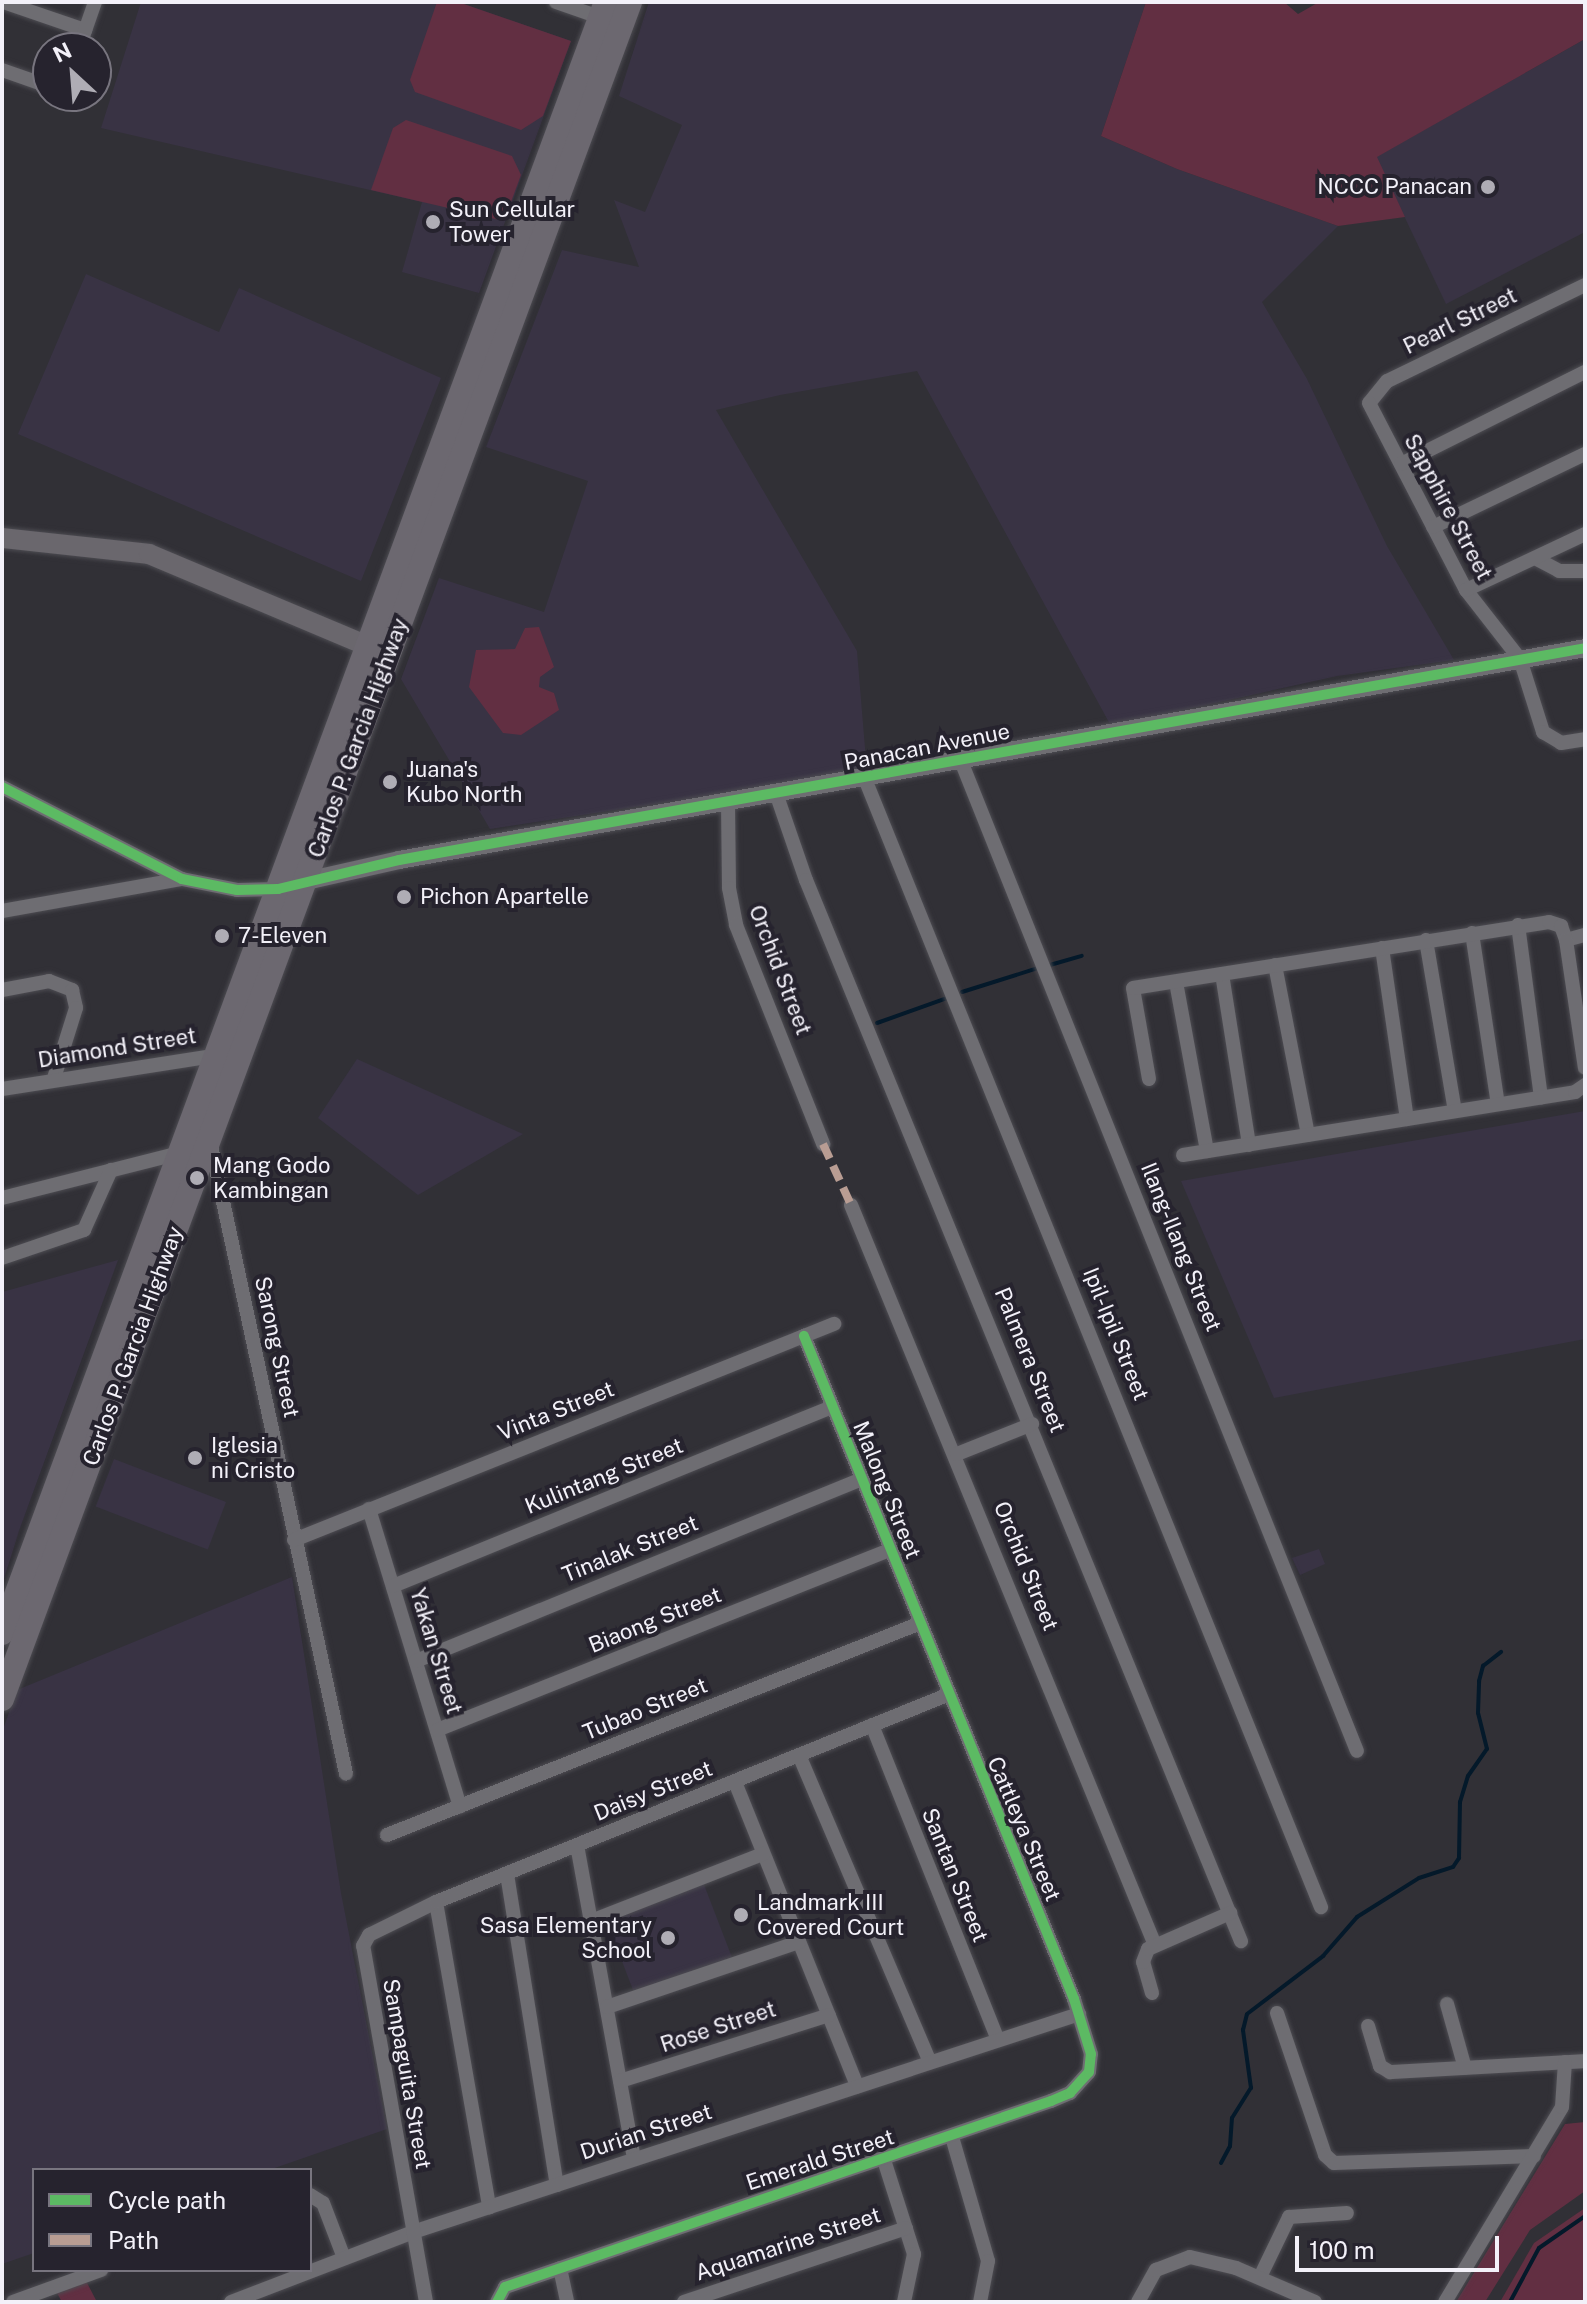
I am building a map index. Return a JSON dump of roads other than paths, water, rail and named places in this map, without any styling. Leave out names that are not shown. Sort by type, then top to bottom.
[{"type":"highway","name":"Carlos P. Garcia Highway","points":[[228,1058],[278,889],[336,765],[618,9]]},
{"type":"highway","name":"Carlos P. Garcia Highway","points":[[2,1633],[193,1141],[306,880],[368,646],[420,539]]},
{"type":"highway","name":"Carlos P. Garcia Highway","points":[[2,1699],[193,1141]]},
{"type":"main road","points":[[2,538],[149,554],[368,646]]},
{"type":"street","points":[[3,2],[85,30],[95,2]]},
{"type":"street","points":[[557,2],[618,9]]},
{"type":"street","points":[[2,70],[32,80]]},
{"type":"street","name":"Pearl Street","points":[[1372,410],[1371,395],[1387,381],[1585,285]]},
{"type":"street","points":[[1401,464],[1585,372]]},
{"type":"street","name":"Sapphire Street","points":[[1372,410],[1466,590],[1520,659],[1549,740],[1585,739]]},
{"type":"street","points":[[1433,527],[1585,454]]},
{"type":"street","points":[[1466,590],[1585,534]]},
{"type":"street","points":[[1535,558],[1559,571],[1585,571]]},
{"type":"street","name":"Panacan Avenue","points":[[278,889],[306,880],[1585,648]]},
{"type":"street","name":"Ilang-Ilang Street","points":[[961,761],[1357,1751]]},
{"type":"street","name":"Ipil-Ipil Street","points":[[865,779],[1321,1907]]},
{"type":"street","points":[[2,787],[182,879],[237,890],[278,889]]},
{"type":"street","name":"Palmera Street","points":[[777,796],[802,870],[1032,1424],[1241,1941]]},
{"type":"street","name":"Orchid Street","points":[[728,804],[729,888],[736,925],[823,1144]]},
{"type":"street","points":[[2,911],[182,879]]},
{"type":"street","points":[[1149,1079],[1133,988],[1518,925],[1556,924],[1566,940],[1585,1068]]},
{"type":"street","points":[[1518,925],[1541,1097]]},
{"type":"street","points":[[1472,933],[1498,1104]]},
{"type":"street","points":[[1566,940],[1585,935]]},
{"type":"street","points":[[1426,940],[1455,1111]]},
{"type":"street","points":[[1382,948],[1407,1119]]},
{"type":"street","points":[[1275,965],[1308,1135]]},
{"type":"street","points":[[1222,974],[1249,1145]]},
{"type":"street","points":[[2,990],[49,981],[67,985],[76,1008],[54,1078]]},
{"type":"street","points":[[1176,982],[1207,1151]]},
{"type":"street","name":"Diamond Street","points":[[2,1089],[54,1078],[228,1058]]},
{"type":"street","points":[[1183,1155],[1541,1097],[1585,1085]]},
{"type":"street","points":[[2,1198],[111,1170],[193,1141]]},
{"type":"street","name":"Sarong Street","points":[[193,1141],[294,1540],[346,1774]]},
{"type":"street","points":[[2,1258],[84,1230],[111,1170]]},
{"type":"street","name":"Orchid Street","points":[[851,1205],[957,1454],[1155,1945]]},
{"type":"street","name":"Vinta Street","points":[[294,1540],[834,1324]]},
{"type":"street","name":"Malong Street","points":[[804,1336],[932,1659]]},
{"type":"street","name":"Kulintang Street","points":[[393,1586],[832,1407]]},
{"type":"street","points":[[957,1454],[1032,1424]]},
{"type":"street","name":"Tinalak Street","points":[[416,1661],[861,1479]]},
{"type":"street","name":"Yakan Street","points":[[369,1509],[460,1806]]},
{"type":"street","name":"Biaong Street","points":[[437,1730],[889,1550]]},
{"type":"street","name":"Tubao Street","points":[[387,1835],[918,1624]]},
{"type":"street","name":"Cattleya Street","points":[[932,1659],[1079,2014]]},
{"type":"street","name":"Daisy Street","points":[[376,1928],[947,1695]]},
{"type":"street","name":"Santan Street","points":[[872,1725],[998,2040]]},
{"type":"street","points":[[799,1755],[930,2062]]},
{"type":"street","points":[[735,1782],[857,2086]]},
{"type":"street","points":[[577,1845],[634,2159]]},
{"type":"street","points":[[591,1921],[763,1854]]},
{"type":"street","points":[[507,1874],[557,2185]]},
{"type":"street","points":[[436,1902],[489,2207]]},
{"type":"street","points":[[1152,1993],[1143,1962],[1155,1945],[1230,1913]]},
{"type":"street","name":"Sampaguita Street","points":[[376,1928],[363,1946],[426,2302]]},
{"type":"street","points":[[607,2007],[799,1942]]},
{"type":"street","points":[[1447,2004],[1465,2068]]},
{"type":"street","points":[[1277,2013],[1323,2148],[1334,2163],[1534,2156]]},
{"type":"street","name":"Durian Street","points":[[312,2270],[413,2232],[1079,2014]]},
{"type":"street","name":"Emerald Street","points":[[498,2298],[560,2268],[1051,2101],[1079,2084],[1091,2063],[1079,2014]]},
{"type":"street","name":"Rose Street","points":[[620,2081],[829,2015]]},
{"type":"street","points":[[1368,2026],[1384,2070],[1585,2061]]},
{"type":"street","points":[[1445,2302],[1562,2107],[1565,2062]]},
{"type":"street","points":[[952,2137],[988,2261],[980,2302]]},
{"type":"street","points":[[884,2160],[906,2228],[914,2265],[904,2302]]},
{"type":"street","points":[[312,2196],[323,2203],[344,2258]]},
{"type":"street","points":[[1260,2277],[1289,2217],[1347,2213]]},
{"type":"street","name":"Aquamarine Street","points":[[684,2302],[906,2228]]},
{"type":"street","points":[[1138,2302],[1156,2270],[1178,2259],[1204,2259],[1260,2277],[1315,2302]]},
{"type":"street","points":[[560,2268],[567,2302]]},
{"type":"street","points":[[13,2302],[96,2272]]},
{"type":"street","name":"Durian Street","points":[[231,2302],[308,2272]]},
{"type":"waterway","points":[[1050,965],[1082,956]]},
{"type":"waterway","points":[[962,992],[1038,968]]},
{"type":"waterway","points":[[877,1023],[950,997]]},
{"type":"waterway","points":[[1221,2163],[1230,2146],[1232,2118],[1251,2088],[1243,2030],[1247,2014],[1323,1956],[1357,1917],[1419,1878],[1453,1867],[1459,1858],[1460,1802],[1468,1776],[1487,1749],[1478,1713],[1479,1681],[1483,1666],[1501,1652]]},
{"type":"waterway","points":[[1510,2302],[1539,2248],[1585,2216]]},
{"type":"place","name":"NCCC Panacan","points":[[1488,187]]},
{"type":"place","name":"Sun Cellular Tower","points":[[433,222]]},
{"type":"place","name":"Juana's Kubo North","points":[[390,782]]},
{"type":"place","name":"Pichon Apartelle","points":[[404,897]]},
{"type":"place","name":"7-Eleven","points":[[222,936]]},
{"type":"place","name":"Mang Godo Kambingan","points":[[197,1178]]},
{"type":"place","name":"Iglesia ni Cristo","points":[[195,1458]]},
{"type":"place","name":"Landmark III Covered Court","points":[[741,1915]]},
{"type":"place","name":"Sasa Elementary School","points":[[668,1938]]}]
